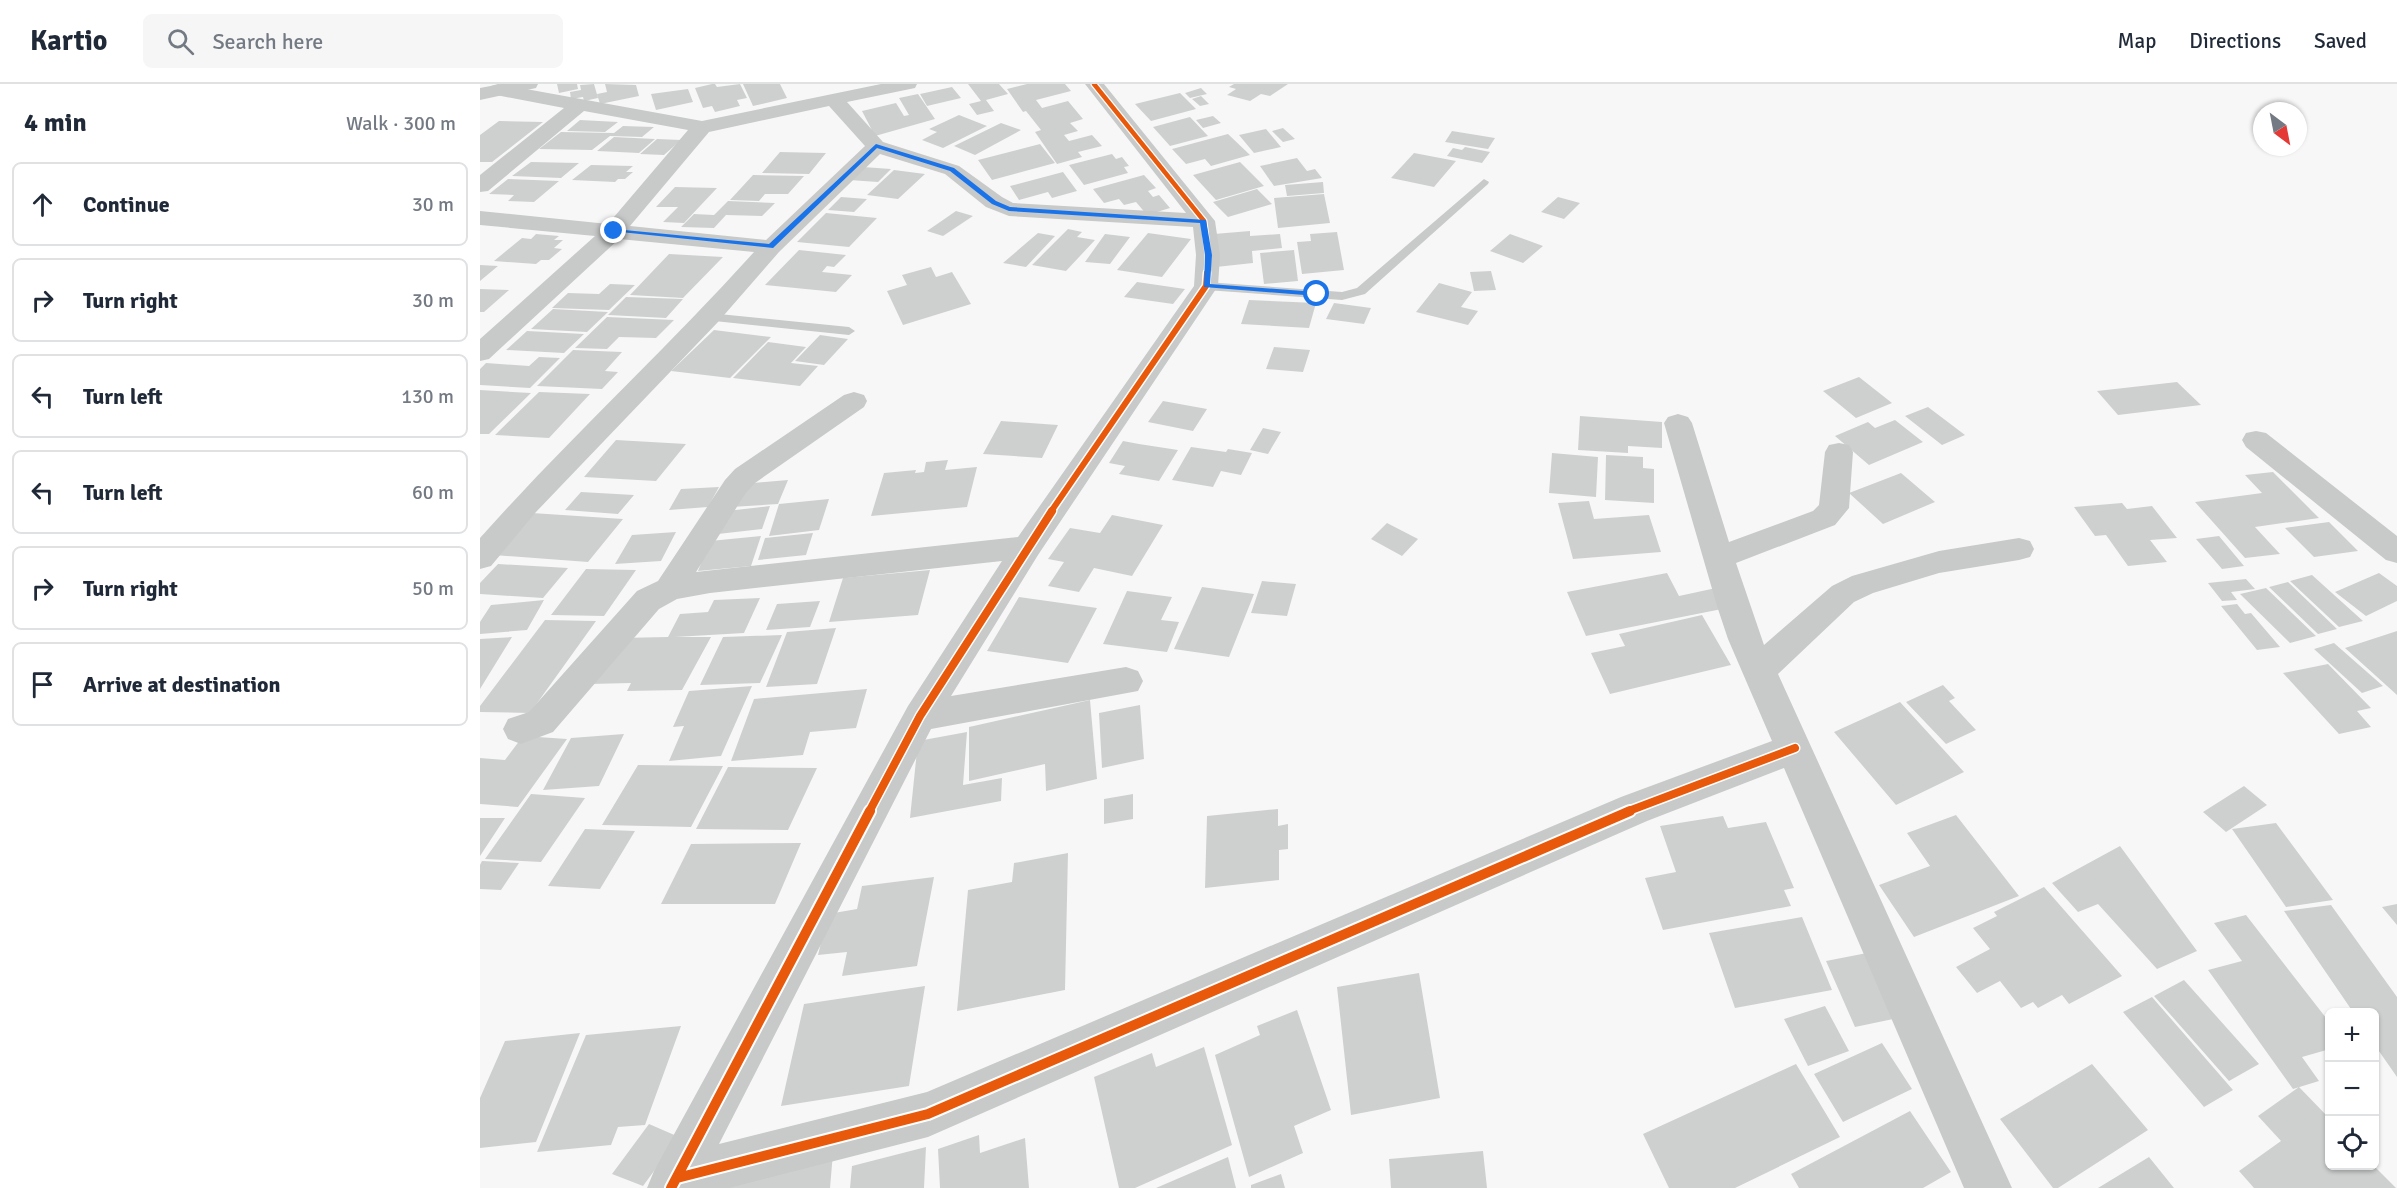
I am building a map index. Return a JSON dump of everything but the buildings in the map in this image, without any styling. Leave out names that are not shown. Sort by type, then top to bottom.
[{"type":"street","points":[[489,92],[529,84]]},
{"type":"street","points":[[489,92],[581,104],[702,127],[835,101],[881,87],[908,84]]},
{"type":"street","points":[[674,1183],[920,716],[1027,547],[1206,286],[1208,255],[1203,221],[1094,84]]},
{"type":"street","points":[[835,101],[876,146],[952,170],[994,202],[1009,209],[1203,221]]},
{"type":"street","points":[[480,186],[581,104]]},
{"type":"street","points":[[480,353],[614,231],[702,127]]},
{"type":"street","points":[[480,558],[526,505],[709,317],[771,246],[876,146]]},
{"type":"street","points":[[480,218],[771,246]]},
{"type":"street","points":[[669,589],[735,487],[745,476],[854,401]]},
{"type":"street","points":[[1678,423],[1733,606],[1988,1188]]},
{"type":"street","points":[[2256,440],[2397,552]]},
{"type":"street","points":[[1718,558],[1824,518],[1829,514],[1834,508],[1839,452]]},
{"type":"street","points":[[521,729],[541,722],[648,600],[669,589],[710,581],[1027,547]]},
{"type":"street","points":[[1760,670],[1825,609],[1843,594],[1863,584],[1939,562],[2019,549]]},
{"type":"street","points":[[920,716],[1126,681]]},
{"type":"street","points":[[674,1183],[928,1114],[1634,809],[1795,748]]},
{"type":"lane","points":[[1206,286],[1342,296],[1354,294],[1361,291],[1484,182]]},
{"type":"lane","points":[[709,317],[849,331]]},
{"type":"cycle path","points":[[671,1188],[920,716],[1027,547],[1206,286],[1208,255],[1204,221],[1094,84]]},
{"type":"cycle path","points":[[677,1178],[928,1114],[1634,809],[1795,748]]},
{"type":"route","points":[[614,231],[771,246],[876,146],[952,170],[994,202],[1009,209],[1203,221],[1208,255],[1206,286],[1317,294]]}]
